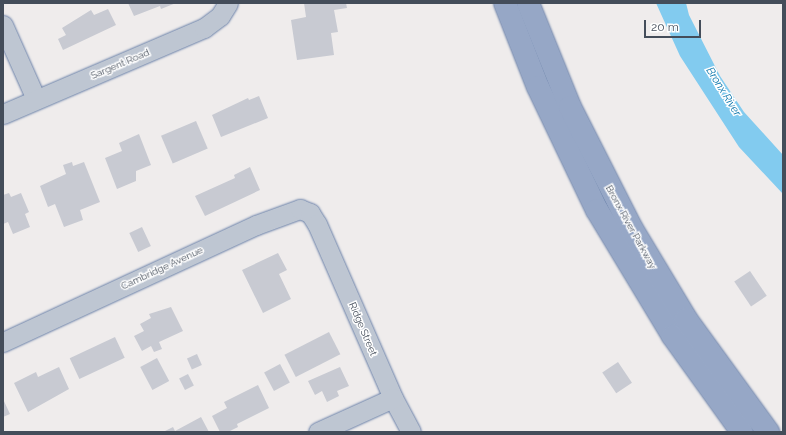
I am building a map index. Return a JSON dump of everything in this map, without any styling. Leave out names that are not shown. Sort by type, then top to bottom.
[{"type":"highway","name":"Bronx River Parkway","points":[[505,3],[538,87],[597,210],[664,323],[742,432]]},
{"type":"highway","name":"Bronx River Parkway","points":[[528,3],[570,107],[632,229],[686,319],[768,432]]},
{"type":"street","name":"Sargent Road","points":[[3,114],[204,28],[220,16],[228,3]]},
{"type":"street","points":[[3,25],[36,99]]},
{"type":"street","name":"Cambridge Avenue","points":[[3,342],[256,225],[300,208],[310,213],[318,224]]},
{"type":"street","name":"Ridge Street","points":[[318,224],[393,398],[411,432]]},
{"type":"street","points":[[318,432],[393,398]]},
{"type":"water","name":"Bronx River","points":[[656,3],[686,3],[689,15],[720,76],[744,112],[783,155],[783,194],[739,147],[680,56]]},
{"type":"building","points":[[128,3],[176,3],[161,9],[160,6],[134,16]]},
{"type":"building","points":[[304,3],[346,3],[347,8],[334,10],[338,32],[331,33],[334,55],[297,60],[291,20],[306,17]]},
{"type":"building","points":[[108,9],[116,25],[63,50],[58,39],[66,35],[62,28],[91,10],[94,15]]},
{"type":"building","points":[[259,96],[268,118],[221,137],[212,115],[248,98],[249,100]]},
{"type":"building","points":[[196,121],[208,149],[173,163],[161,136]]},
{"type":"building","points":[[139,134],[151,165],[136,171],[136,181],[117,189],[105,158],[122,151],[119,143]]},
{"type":"building","points":[[72,162],[73,166],[84,162],[100,202],[80,210],[83,220],[64,227],[55,204],[48,207],[40,186],[66,174],[63,165]]},
{"type":"building","points":[[250,167],[260,190],[205,216],[195,196],[235,178],[234,175]]},
{"type":"building","points":[[9,193],[11,197],[21,193],[29,212],[25,214],[30,227],[13,234],[8,222],[3,224],[3,195]]},
{"type":"building","points":[[142,227],[151,246],[138,252],[129,233]]},
{"type":"building","points":[[278,253],[287,270],[279,274],[291,299],[263,313],[242,270]]},
{"type":"building","points":[[750,271],[767,296],[751,306],[734,282]]},
{"type":"building","points":[[171,307],[183,331],[159,342],[162,349],[154,352],[151,346],[142,351],[134,336],[144,331],[140,324],[151,318],[149,314]]},
{"type":"building","points":[[329,332],[340,354],[296,377],[284,355]]},
{"type":"building","points":[[115,337],[125,358],[79,379],[70,358]]},
{"type":"building","points":[[197,354],[202,365],[192,369],[187,358]]},
{"type":"building","points":[[157,358],[169,381],[152,390],[140,367]]},
{"type":"building","points":[[618,362],[632,383],[616,393],[602,373]]},
{"type":"building","points":[[280,364],[290,383],[274,391],[264,372]]},
{"type":"building","points":[[59,367],[69,389],[28,412],[14,383],[36,372],[38,377]]},
{"type":"building","points":[[340,367],[349,386],[337,391],[339,396],[327,402],[322,391],[315,395],[308,381]]},
{"type":"building","points":[[188,374],[194,386],[185,390],[179,379]]},
{"type":"building","points":[[258,385],[269,408],[237,424],[238,427],[228,432],[220,432],[212,416],[227,408],[224,402]]},
{"type":"building","points":[[3,399],[10,414],[3,417]]},
{"type":"building","points":[[201,417],[209,432],[163,432],[173,427],[175,431]]}]
